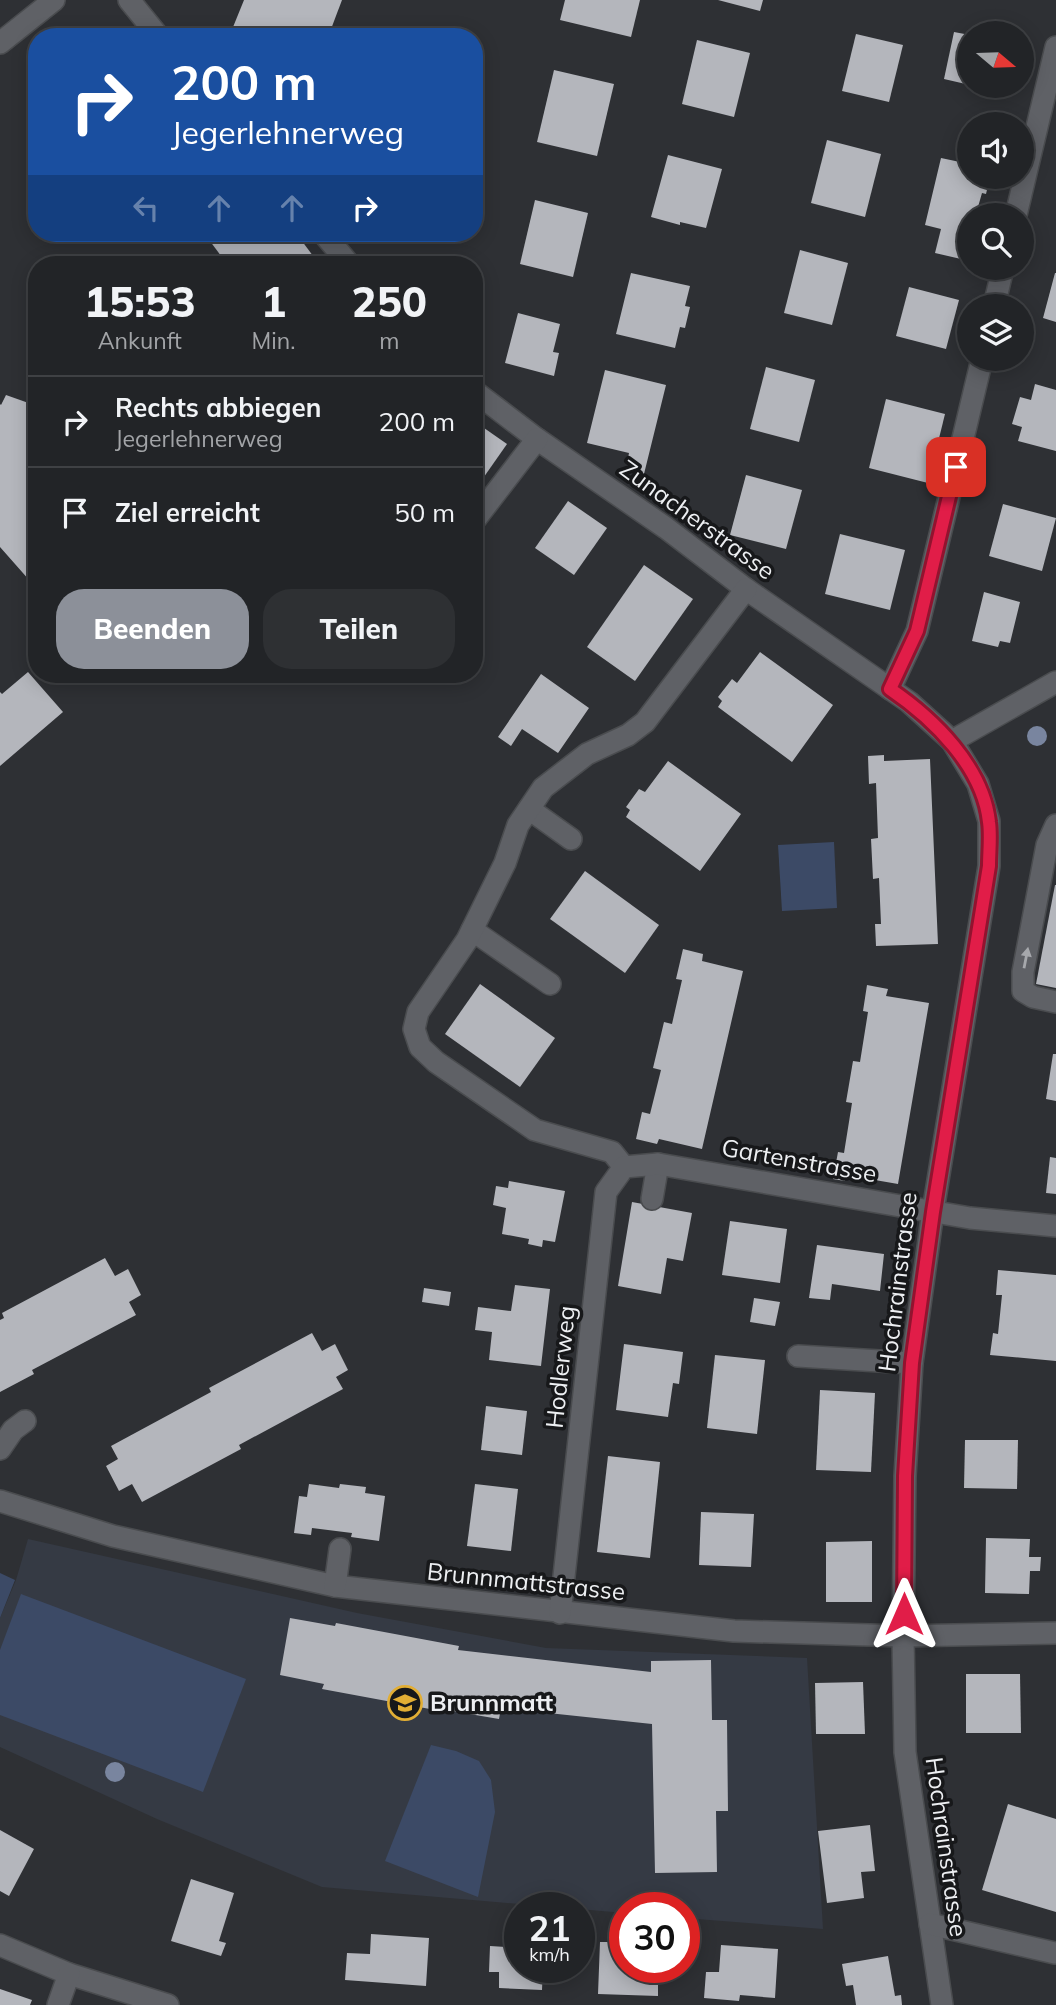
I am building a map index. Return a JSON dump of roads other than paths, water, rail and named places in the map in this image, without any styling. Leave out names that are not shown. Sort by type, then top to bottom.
[{"type":"street","points":[[0,43],[54,0]]},
{"type":"street","points":[[129,0],[152,28]]},
{"type":"street","points":[[1019,203],[1056,47]]},
{"type":"street","points":[[331,242],[342,256]]},
{"type":"street","points":[[890,689],[917,631],[979,371]]},
{"type":"street","name":"Zunacherstrasse","points":[[483,398],[537,439],[666,528],[746,589],[890,689]]},
{"type":"street","points":[[483,509],[537,439]]},
{"type":"street","points":[[652,1199],[658,1164],[624,1167],[612,1152],[535,1130],[436,1062],[421,1047],[414,1029],[418,1012],[467,940],[505,863],[518,825],[543,788],[587,754],[628,735],[645,722],[746,589]]},
{"type":"street","points":[[952,741],[1056,681]]},
{"type":"street","name":"Hochrainstrasse","points":[[890,689],[909,702],[952,741],[978,784],[989,821],[989,866],[933,1212],[912,1363],[905,1476],[905,1752],[943,2005]]},
{"type":"street","points":[[529,810],[571,839]]},
{"type":"street","points":[[1056,824],[1047,845],[1023,972],[1023,991],[1032,997],[1056,1002]]},
{"type":"street","points":[[472,930],[550,984]]},
{"type":"street","name":"Gartenstrasse","points":[[658,1164],[933,1212],[1056,1226]]},
{"type":"street","name":"Hodlerweg","points":[[560,1613],[606,1192],[624,1167]]},
{"type":"street","points":[[798,1356],[912,1363]]},
{"type":"street","points":[[0,1449],[13,1430],[25,1421]]},
{"type":"street","name":"Brunnmattstrasse","points":[[0,1502],[113,1536],[335,1586],[734,1631],[903,1636],[1056,1633]]},
{"type":"street","points":[[335,1586],[340,1549]]},
{"type":"street","points":[[930,1923],[1055,1953]]},
{"type":"street","points":[[0,1945],[136,2000],[168,2005]]},
{"type":"street","points":[[58,2005],[69,1974]]},
{"type":"place","name":"Brunnmatt","points":[[405,1703]]}]
